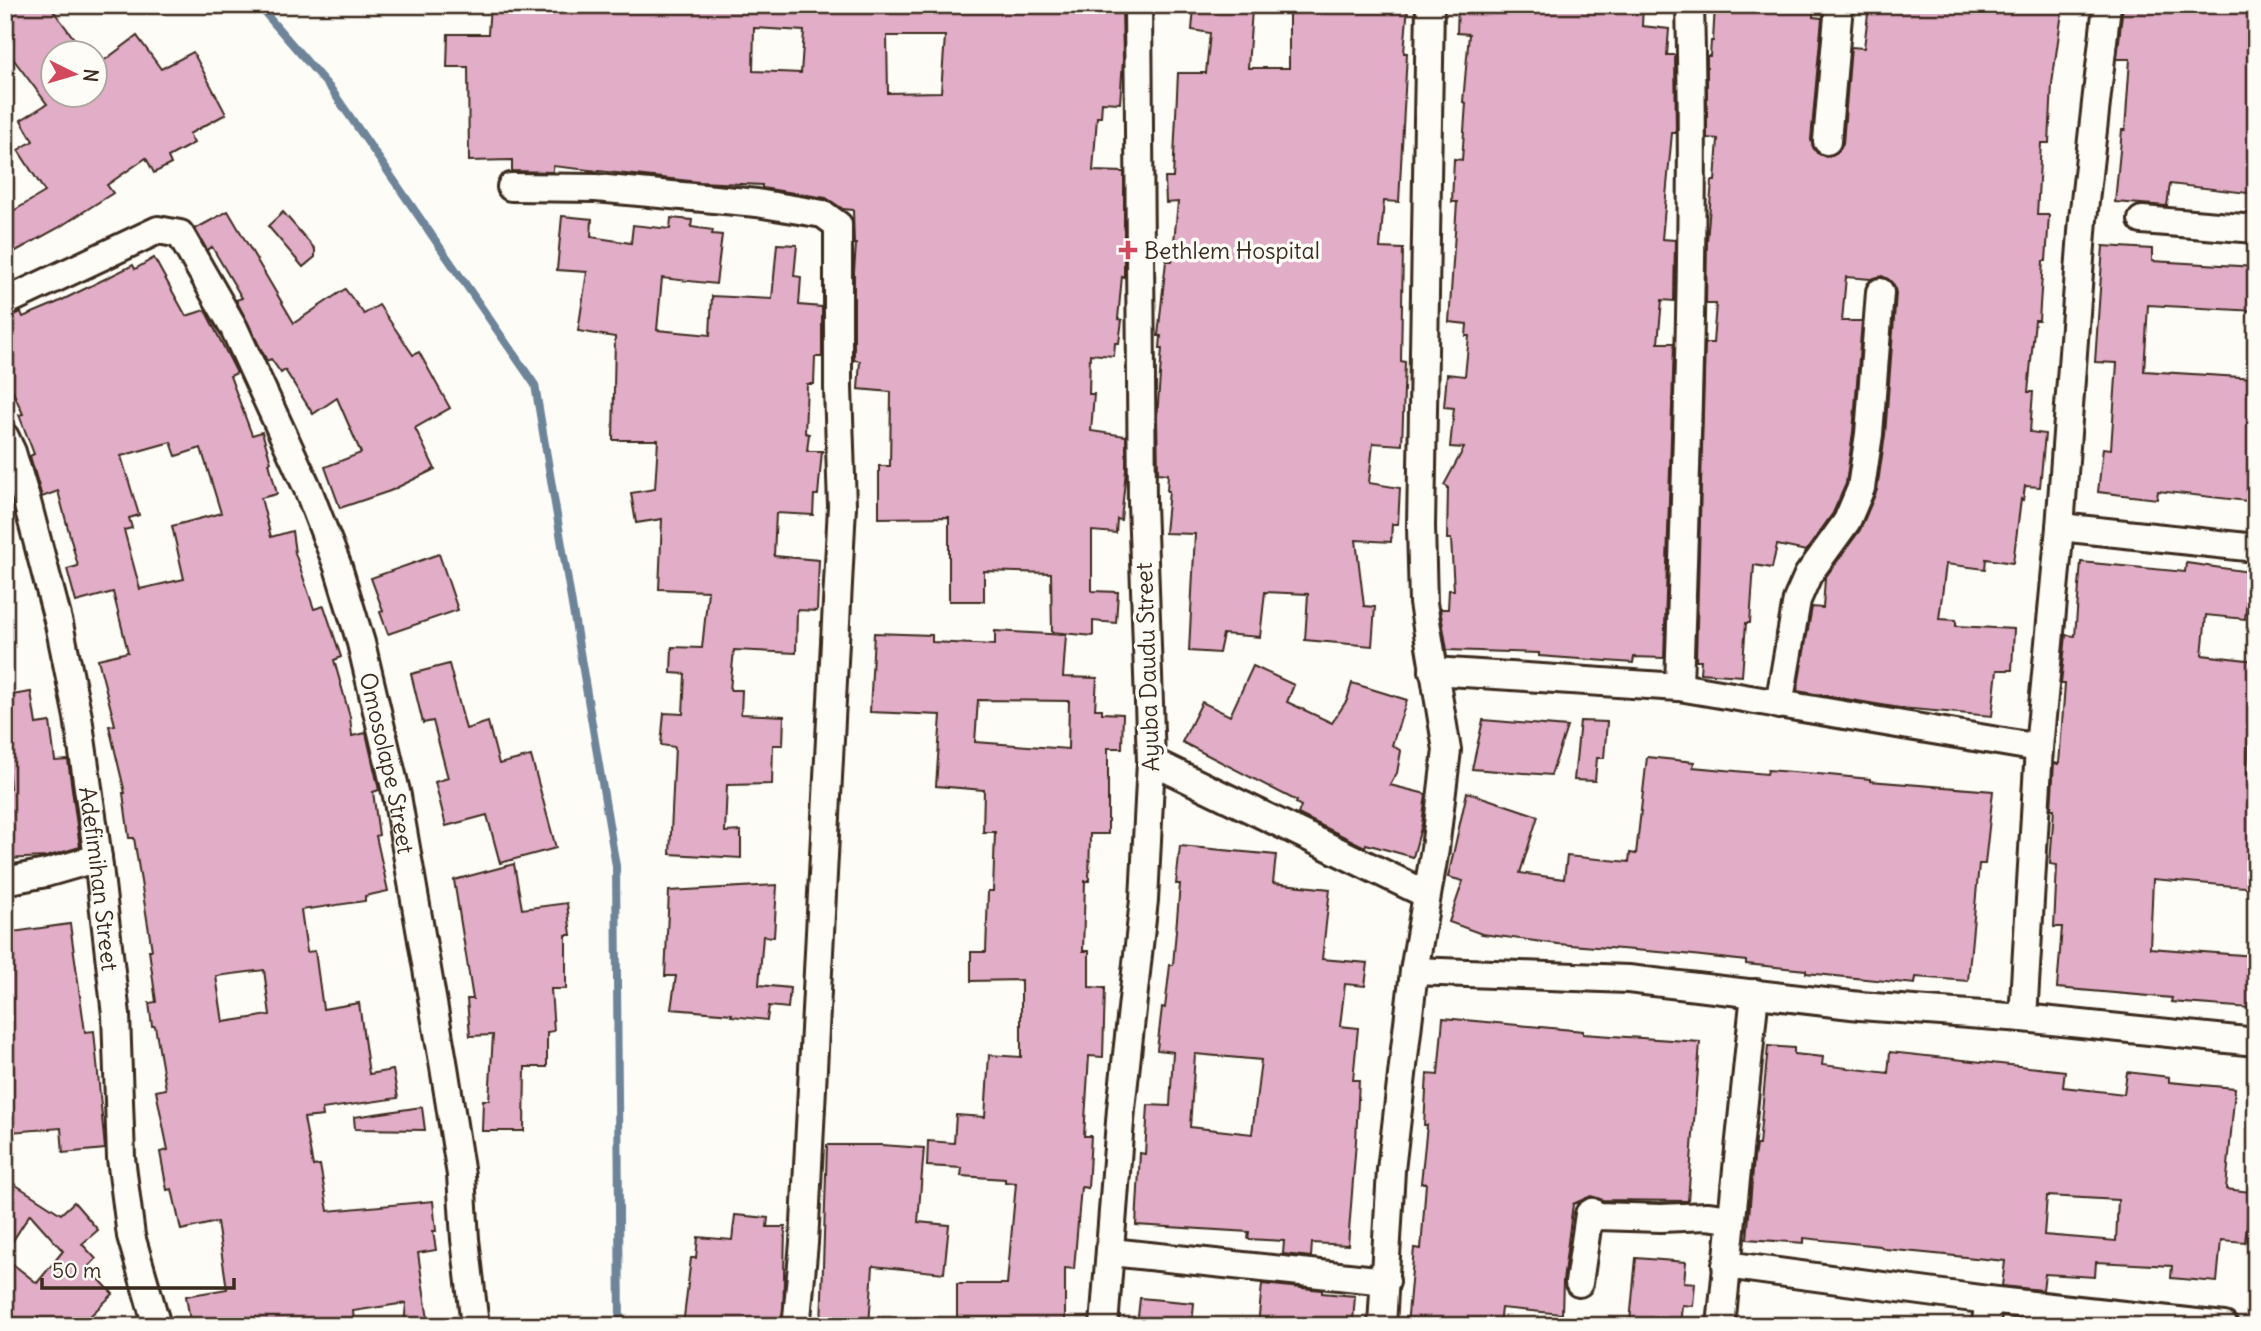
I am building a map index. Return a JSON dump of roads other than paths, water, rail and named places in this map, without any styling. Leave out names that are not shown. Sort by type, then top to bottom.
[{"type":"street","name":"Ayuba Daudu Street","points":[[1104,1326],[1121,1109],[1143,900],[1152,761],[1142,503],[1138,5]]},
{"type":"street","points":[[1382,1326],[1391,1170],[1414,971],[1435,849],[1447,750],[1423,603],[1421,526],[1430,5]]},
{"type":"street","points":[[1679,687],[1691,292],[1693,91],[1690,5]]},
{"type":"street","points":[[1827,141],[1839,5]]},
{"type":"street","points":[[2023,1018],[2039,748],[2060,527],[2083,219],[2107,5]]},
{"type":"street","points":[[511,187],[596,188],[757,203],[823,214],[838,225],[838,388],[842,506],[804,1243],[797,1318],[799,1326]]},
{"type":"street","points":[[2142,220],[2256,229]]},
{"type":"street","name":"Omosolape Street","points":[[5,302],[158,230],[180,234],[234,328],[307,487],[338,567],[361,643],[397,796],[461,1175],[475,1326]]},
{"type":"street","points":[[1779,705],[1797,600],[1808,575],[1847,521],[1861,488],[1869,434],[1880,292]]},
{"type":"street","name":"Adefimihan Street","points":[[5,438],[27,502],[60,624],[78,717],[116,1015],[123,1171],[131,1236],[157,1326]]},
{"type":"street","points":[[2060,527],[2256,548]]},
{"type":"street","points":[[1433,671],[1679,687],[2039,748]]},
{"type":"street","points":[[1152,761],[1426,894]]},
{"type":"street","points":[[5,881],[98,858]]},
{"type":"street","points":[[1414,971],[1628,979],[1860,1006],[2023,1018],[2256,1042]]},
{"type":"street","points":[[1721,1326],[1755,993]]},
{"type":"street","points":[[1579,1283],[1589,1214],[1592,1212],[1598,1216],[1707,1216],[1731,1219]]},
{"type":"street","points":[[1111,1252],[1385,1281]]},
{"type":"street","points":[[1727,1265],[1987,1313],[2224,1326]]},
{"type":"waterway","points":[[258,5],[331,89],[535,385],[616,866],[620,1326]]},
{"type":"place","name":"Bethlem Hospital","points":[[1128,250]]}]
